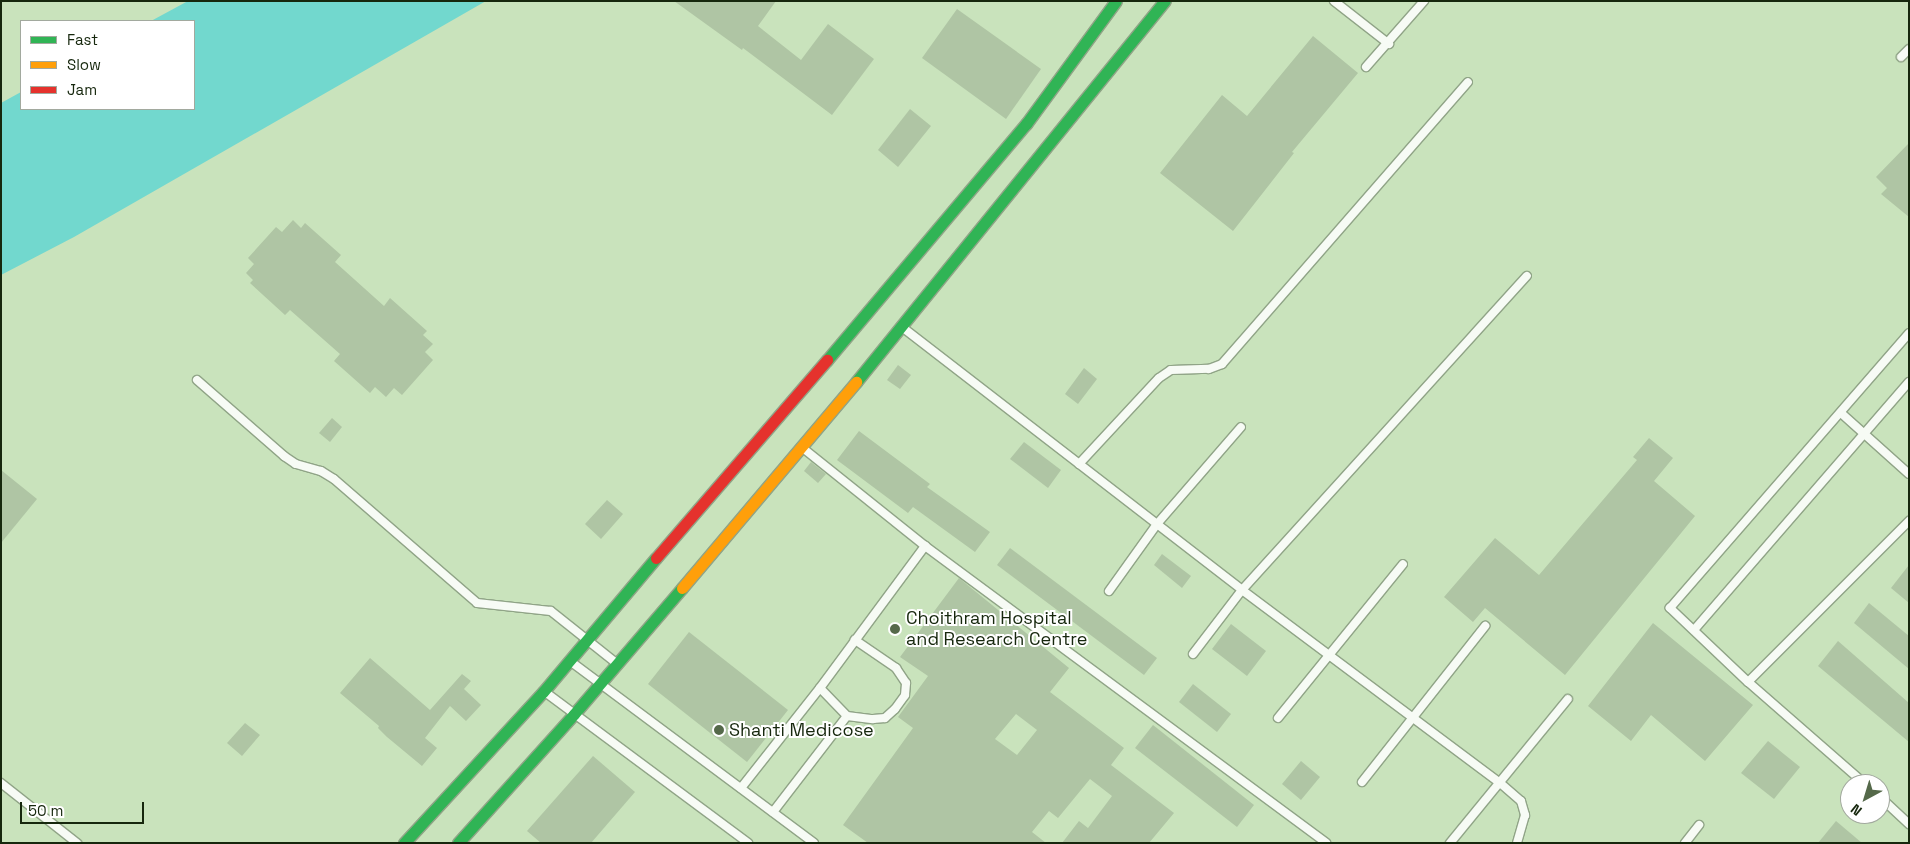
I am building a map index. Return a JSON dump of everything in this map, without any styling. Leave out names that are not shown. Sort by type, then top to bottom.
[{"type":"main road","points":[[404,843],[544,692],[568,660],[870,309],[1026,124],[1116,1]]},
{"type":"main road","points":[[458,843],[574,714],[802,448],[1164,1]]},
{"type":"lane","points":[[1334,1],[1388,44]]},
{"type":"lane","points":[[1366,67],[1424,1]]},
{"type":"lane","points":[[1902,57],[1909,49]]},
{"type":"lane","points":[[1079,464],[1158,378],[1171,370],[1209,370],[1222,364],[1468,82]]},
{"type":"lane","points":[[1193,654],[1242,590],[1527,276]]},
{"type":"lane","points":[[900,326],[1242,590],[1499,782],[1521,801],[1525,815],[1517,843]]},
{"type":"lane","points":[[1854,774],[1748,682],[1670,608],[1909,333]]},
{"type":"lane","points":[[198,380],[284,456],[296,464],[321,471],[334,479],[477,603],[551,611],[617,663]]},
{"type":"lane","points":[[1694,630],[1909,382]]},
{"type":"lane","points":[[1841,413],[1909,474]]},
{"type":"lane","points":[[1109,591],[1157,524],[1242,427]]},
{"type":"lane","points":[[802,448],[925,546],[1326,843]]},
{"type":"lane","points":[[1748,682],[1909,521]]},
{"type":"lane","points":[[741,788],[820,688],[925,546]]},
{"type":"lane","points":[[1278,718],[1403,564]]},
{"type":"lane","points":[[1362,782],[1486,626]]},
{"type":"lane","points":[[820,688],[847,716],[874,719],[885,718],[896,709],[905,695],[904,677],[896,668],[855,640]]},
{"type":"lane","points":[[568,660],[814,843]]},
{"type":"lane","points":[[544,692],[748,843]]},
{"type":"lane","points":[[1450,843],[1568,699]]},
{"type":"lane","points":[[773,812],[847,716]]},
{"type":"lane","points":[[1,783],[76,843]]},
{"type":"lane","points":[[1890,806],[1909,824]]},
{"type":"lane","points":[[1685,843],[1699,825]]},
{"type":"water","points":[[188,1],[486,1],[74,237],[1,275],[1,103],[20,93],[20,110],[195,110],[195,20],[153,20]]},
{"type":"building","points":[[674,1],[776,1],[758,26],[801,60],[828,24],[874,59],[832,115],[743,48],[742,50]]},
{"type":"building","points":[[957,9],[1041,69],[1006,119],[922,58]]},
{"type":"building","points":[[1313,36],[1358,73],[1292,152],[1294,153],[1233,231],[1160,173],[1222,95],[1247,116]]},
{"type":"building","points":[[910,109],[931,126],[898,167],[878,150]]},
{"type":"building","points":[[1909,143],[1909,217],[1881,194],[1887,188],[1876,177]]},
{"type":"building","points":[[293,220],[301,228],[305,223],[341,255],[335,262],[384,306],[390,298],[427,331],[423,335],[433,344],[425,352],[433,360],[402,395],[394,388],[386,397],[375,387],[370,393],[334,361],[340,354],[290,310],[285,315],[250,283],[253,280],[246,273],[254,264],[248,258],[276,227],[282,232]]},
{"type":"building","points":[[898,365],[911,375],[900,389],[887,380]]},
{"type":"building","points":[[1084,368],[1097,379],[1078,404],[1065,394]]},
{"type":"building","points":[[332,418],[342,427],[330,442],[319,433]]},
{"type":"building","points":[[859,431],[930,484],[927,487],[990,532],[975,552],[913,507],[908,513],[837,460]]},
{"type":"building","points":[[1649,438],[1673,458],[1654,481],[1695,516],[1565,675],[1485,608],[1473,622],[1444,597],[1495,538],[1539,575],[1637,460],[1633,457]]},
{"type":"building","points":[[1024,442],[1061,470],[1048,488],[1010,459]]},
{"type":"building","points":[[811,462],[826,474],[818,483],[804,471]]},
{"type":"building","points":[[1,470],[37,499],[1,543]]},
{"type":"building","points":[[607,500],[623,514],[601,539],[585,524]]},
{"type":"building","points":[[1010,548],[1157,658],[1144,675],[997,565]]},
{"type":"building","points":[[1162,554],[1191,576],[1182,588],[1154,565]]},
{"type":"building","points":[[1909,565],[1909,603],[1891,588]]},
{"type":"building","points":[[959,578],[1069,668],[1050,692],[1124,748],[1111,765],[1174,813],[1149,843],[1062,843],[1079,821],[1088,828],[1112,796],[1090,779],[1058,818],[1049,811],[1032,832],[1046,843],[868,843],[843,825],[913,728],[898,717],[928,676],[900,657]],"holes":[[[1016,714],[1037,730],[1017,755],[995,739]]]},
{"type":"building","points":[[1869,603],[1909,636],[1909,669],[1854,623]]},
{"type":"building","points":[[1653,623],[1753,705],[1705,761],[1651,715],[1631,741],[1588,706]]},
{"type":"building","points":[[1231,624],[1266,651],[1247,676],[1212,649]]},
{"type":"building","points":[[689,632],[788,710],[747,762],[648,684]]},
{"type":"building","points":[[1838,641],[1909,703],[1909,742],[1818,666]]},
{"type":"building","points":[[370,658],[430,710],[462,674],[471,681],[464,689],[481,705],[466,721],[450,706],[425,738],[437,748],[422,766],[387,737],[378,728],[379,726],[340,693]]},
{"type":"building","points":[[1193,684],[1231,714],[1217,732],[1179,702]]},
{"type":"building","points":[[245,723],[260,735],[242,756],[227,743]]},
{"type":"building","points":[[1153,725],[1254,805],[1237,827],[1135,748]]},
{"type":"building","points":[[1768,741],[1800,767],[1774,799],[1741,773]]},
{"type":"building","points":[[593,756],[635,792],[591,843],[541,843],[527,831]]},
{"type":"building","points":[[1301,761],[1320,777],[1301,800],[1282,784]]},
{"type":"building","points":[[1836,821],[1862,843],[1818,843]]},
{"type":"traffic: fast","points":[[827,360],[1026,124],[1116,1]]},
{"type":"traffic: fast","points":[[856,382],[1165,1]]},
{"type":"traffic: fast","points":[[404,843],[543,692],[656,558]]},
{"type":"traffic: fast","points":[[458,843],[574,714],[682,588]]},
{"type":"traffic: slow","points":[[682,588],[856,382]]},
{"type":"traffic: jam","points":[[656,558],[827,360]]},
{"type":"place","name":"Choithram Hospital and Research Centre","points":[[895,629]]},
{"type":"place","name":"Shanti Medicose","points":[[719,730]]}]
